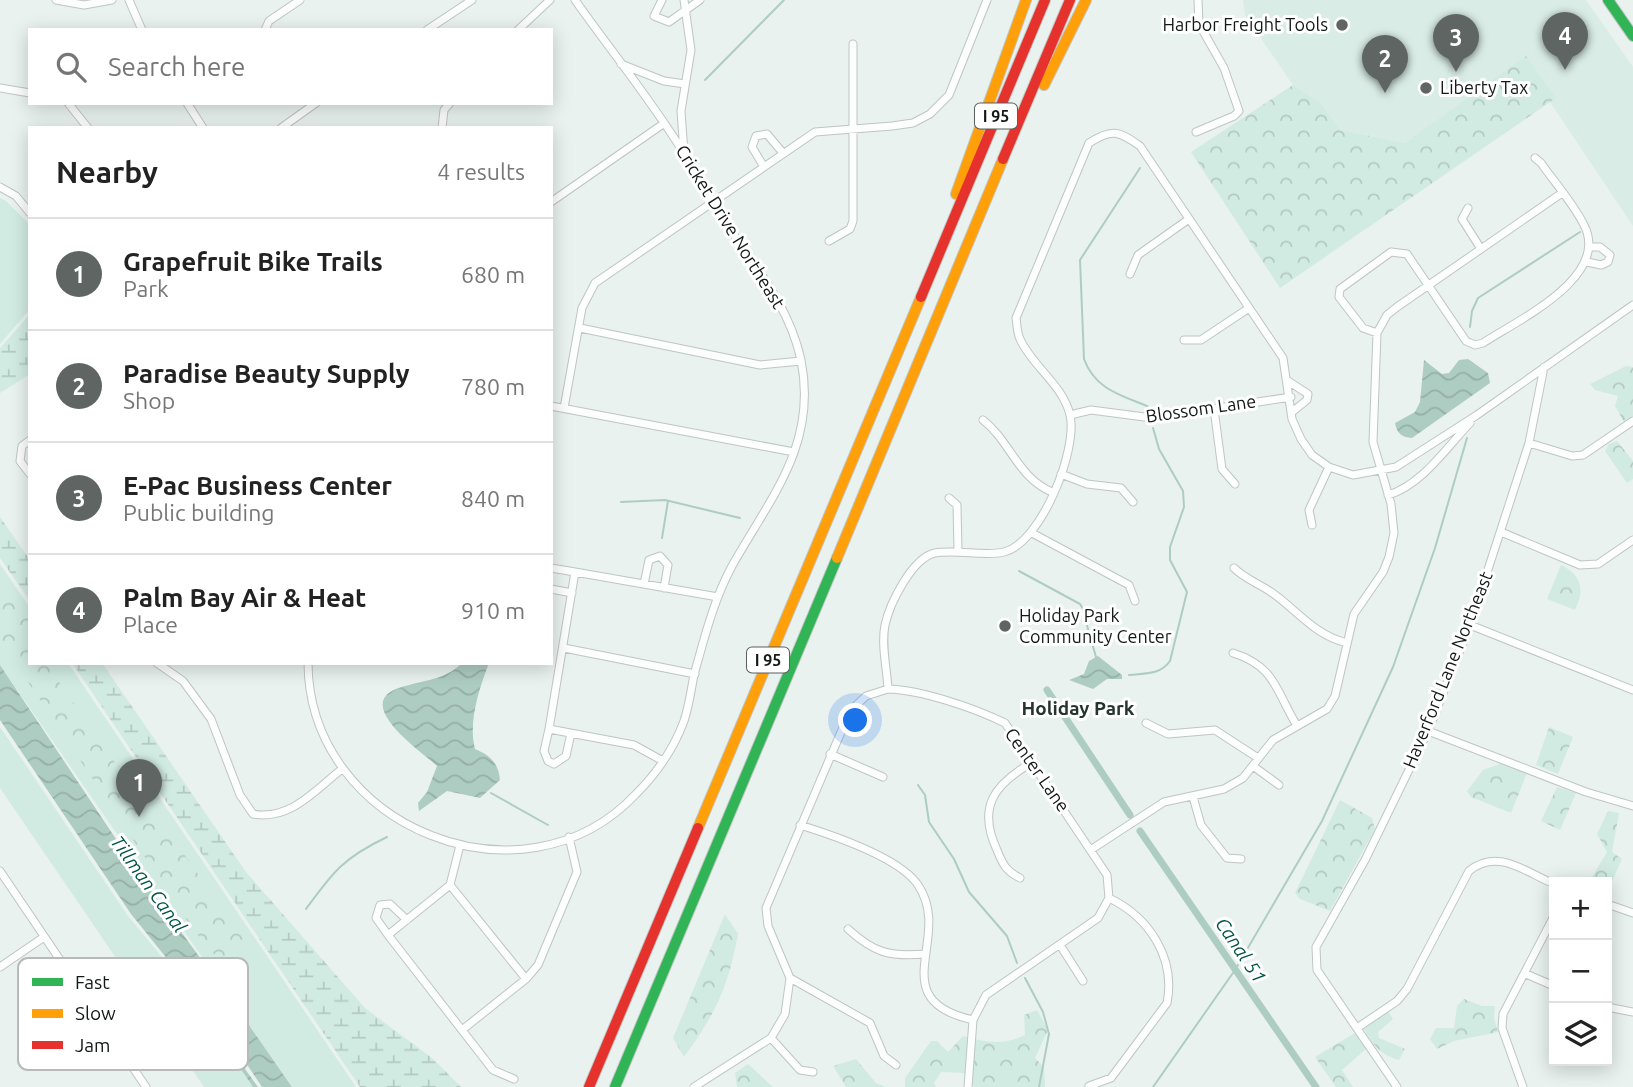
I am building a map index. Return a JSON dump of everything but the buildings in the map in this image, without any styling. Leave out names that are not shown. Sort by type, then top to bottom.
[{"type":"main road","points":[[947,233],[958,184],[1026,0]]},
{"type":"main road","name":"I 95","points":[[589,1087],[1045,0]]},
{"type":"main road","name":"I 95","points":[[615,1087],[1070,0]]},
{"type":"main road","points":[[1018,128],[1042,90],[1086,0]]},
{"type":"main road","points":[[1608,0],[1633,36]]},
{"type":"street","points":[[56,0],[84,5],[112,0]]},
{"type":"street","points":[[129,0],[141,28]]},
{"type":"street","points":[[266,28],[269,22],[300,0]]},
{"type":"street","points":[[430,28],[472,0]]},
{"type":"street","points":[[521,28],[550,0]]},
{"type":"street","name":"Cricket Drive Northeast","points":[[308,665],[318,722],[342,769],[372,803],[422,833],[460,845],[486,849],[522,849],[593,828],[624,807],[663,761],[685,719],[718,597],[732,568],[786,478],[803,421],[801,361],[777,297],[712,202],[684,153],[575,0]]},
{"type":"street","points":[[662,0],[654,16],[660,21],[669,22],[700,0]]},
{"type":"street","points":[[684,0],[691,50],[681,111],[684,153]]},
{"type":"street","points":[[564,408],[582,308],[595,283],[815,132],[913,122],[930,114],[949,95],[987,0]]},
{"type":"street","points":[[1196,132],[1234,116],[1239,111],[1224,68],[1199,24],[1198,0]]},
{"type":"street","points":[[829,241],[850,229],[853,221],[853,44]]},
{"type":"street","points":[[620,64],[664,81],[685,84]]},
{"type":"street","points":[[0,88],[28,93]]},
{"type":"street","points":[[70,105],[86,126]]},
{"type":"street","points":[[188,105],[202,126]]},
{"type":"street","points":[[442,126],[444,110],[448,105]]},
{"type":"street","points":[[283,126],[304,107]]},
{"type":"street","points":[[553,201],[663,124]]},
{"type":"street","points":[[694,1087],[771,1038],[785,1014],[790,978],[768,926],[766,908],[850,711],[866,696],[888,689],[886,624],[905,579],[917,562],[931,554],[958,550],[1003,552],[1023,543],[1032,533],[1061,474],[1071,440],[1070,415],[1065,402],[1020,338],[1016,318],[1089,143],[1104,133],[1122,134],[1140,146],[1283,358],[1292,412],[1301,439],[1312,454],[1329,467],[1353,475],[1396,467],[1477,415],[1633,305]]},
{"type":"street","points":[[764,167],[752,147],[756,136],[767,134],[783,153]]},
{"type":"street","points":[[1377,333],[1363,328],[1339,297],[1340,289],[1391,252],[1408,254],[1466,341],[1483,344],[1573,282],[1587,262],[1589,247],[1584,225],[1535,158]]},
{"type":"street","points":[[0,187],[16,196],[28,211]]},
{"type":"street","points":[[1092,849],[1164,802],[1224,789],[1243,778],[1273,740],[1296,724],[1328,709],[1335,696],[1354,614],[1390,557],[1394,533],[1388,495],[1373,442],[1377,333],[1387,315],[1562,193]]},
{"type":"street","points":[[1468,208],[1462,219],[1482,249]]},
{"type":"street","points":[[1130,274],[1138,255],[1189,219]]},
{"type":"street","points":[[1587,262],[1601,265],[1608,262],[1610,255],[1600,247],[1589,247]]},
{"type":"street","points":[[1184,340],[1201,340],[1249,308]]},
{"type":"street","points":[[580,328],[760,365],[801,361]]},
{"type":"street","name":"Haverford Lane Northeast","points":[[1357,1028],[1317,971],[1314,959],[1316,947],[1365,860],[1429,731],[1502,532],[1529,443],[1544,367]]},
{"type":"street","points":[[1288,381],[1308,394],[1307,400],[1292,412]]},
{"type":"street","name":"Blossom Lane","points":[[1070,415],[1091,410],[1152,418],[1291,397]]},
{"type":"street","points":[[553,406],[794,452]]},
{"type":"street","points":[[1214,409],[1222,469],[1235,484]]},
{"type":"street","points":[[1388,495],[1400,492],[1413,482],[1477,415]]},
{"type":"street","points":[[983,420],[997,431],[1027,477],[1052,492]]},
{"type":"street","points":[[1529,443],[1572,456],[1583,455],[1633,421]]},
{"type":"street","points":[[28,442],[22,446],[20,461],[28,471]]},
{"type":"street","points":[[1312,525],[1309,510],[1329,467]]},
{"type":"street","points":[[1061,474],[1087,484],[1121,488],[1133,502]]},
{"type":"street","points":[[949,498],[957,505],[958,550]]},
{"type":"street","points":[[1502,532],[1580,565],[1598,564],[1633,540]]},
{"type":"street","points":[[1032,533],[1129,584],[1135,601]]},
{"type":"street","points":[[644,584],[649,560],[660,556],[668,565],[664,588]]},
{"type":"street","points":[[553,568],[718,597]]},
{"type":"street","points":[[1234,568],[1243,577],[1274,594],[1320,634],[1347,643]]},
{"type":"street","points":[[571,733],[566,757],[554,764],[548,761],[544,751],[564,648],[575,572]]},
{"type":"street","points":[[553,589],[572,593]]},
{"type":"street","points":[[1470,625],[1633,690]]},
{"type":"street","points":[[564,648],[695,674]]},
{"type":"street","points":[[1233,653],[1253,659],[1274,680],[1296,724]]},
{"type":"street","points":[[160,665],[183,681],[211,719],[240,795],[253,814],[270,817],[288,811],[342,769]]},
{"type":"street","name":"Center Lane","points":[[888,689],[903,689],[987,714],[1004,723],[1092,849],[1107,875],[1109,898]]},
{"type":"street","points":[[1146,723],[1168,734],[1215,730],[1258,758]]},
{"type":"street","points":[[549,729],[634,745],[663,761]]},
{"type":"street","points":[[1429,731],[1586,792],[1633,806]]},
{"type":"street","points":[[830,754],[883,777]]},
{"type":"street","points":[[1020,878],[1006,871],[990,836],[989,802],[998,787],[1032,762]]},
{"type":"street","points":[[1253,766],[1279,785]]},
{"type":"street","points":[[1192,797],[1202,825],[1227,858],[1241,859]]},
{"type":"street","points":[[800,825],[900,866],[918,885],[931,915],[923,979],[929,997],[946,1013],[973,1020]]},
{"type":"street","points":[[462,1030],[526,979],[538,965],[577,872],[569,837]]},
{"type":"street","points":[[388,935],[450,886],[460,845]]},
{"type":"street","points":[[1397,1087],[1357,1028],[1397,1001],[1407,989],[1469,872],[1482,861],[1496,859],[1549,882]]},
{"type":"street","points":[[0,871],[58,958]]},
{"type":"street","points":[[450,886],[526,979]]},
{"type":"street","points":[[968,1087],[973,1020],[986,995],[1098,918],[1109,898],[1128,908],[1158,944],[1170,972],[1169,992],[1167,1003],[1111,1079],[1089,1086]]},
{"type":"street","points":[[407,920],[390,904],[380,905],[376,919],[493,1070],[514,1079]]},
{"type":"street","points":[[1612,906],[1633,914]]},
{"type":"street","points":[[1523,1087],[1502,1028],[1503,1014],[1549,926]]},
{"type":"street","points":[[848,929],[868,948],[886,954],[925,954]]},
{"type":"street","points":[[0,967],[44,937]]},
{"type":"street","points":[[1060,945],[1083,981]]},
{"type":"street","points":[[1526,974],[1549,984]]},
{"type":"street","points":[[790,978],[870,1023],[884,1056],[896,1065]]},
{"type":"street","points":[[1612,1008],[1633,1012]]},
{"type":"street","points":[[771,1038],[800,1070],[813,1072]]},
{"type":"street","points":[[134,1070],[146,1087]]},
{"type":"shaded area","points":[[1243,0],[1586,0],[1633,67],[1633,226],[1550,102],[1555,98],[1526,57],[1405,143],[1340,130],[1321,103],[1293,85],[1245,15]]},
{"type":"green space","points":[[1526,56],[1556,98],[1280,288],[1191,152],[1293,85],[1321,103],[1340,130],[1405,143]]},
{"type":"green space","points":[[0,198],[28,223],[28,311],[0,344]]},
{"type":"green space","points":[[28,316],[28,375],[0,393],[0,348]]},
{"type":"green space","points":[[1626,366],[1633,367],[1633,416],[1624,422],[1615,406],[1618,396],[1595,390],[1590,384]]},
{"type":"green space","points":[[1617,441],[1633,461],[1633,479],[1627,483],[1605,451],[1609,444]]},
{"type":"green space","points":[[0,517],[28,557],[28,598],[0,558]]},
{"type":"green space","points":[[0,564],[28,605],[28,665],[69,665],[356,1087],[292,1087],[248,1023],[248,958],[203,958],[0,665]]},
{"type":"green space","points":[[1561,565],[1573,573],[1580,584],[1580,596],[1575,610],[1547,599]]},
{"type":"green space","points":[[0,581],[28,618],[28,665],[47,665],[116,764],[129,775],[246,943],[244,958],[217,958],[192,928],[0,640]]},
{"type":"green space","points":[[73,665],[103,665],[246,872],[365,1008],[432,1058],[461,1087],[360,1087]]},
{"type":"green space","points":[[0,727],[128,916],[163,958],[116,958],[0,788]]},
{"type":"green space","points":[[1549,727],[1573,737],[1558,774],[1536,765]]},
{"type":"green space","points":[[1502,763],[1527,773],[1511,813],[1471,797],[1467,791],[1483,770]]},
{"type":"green space","points":[[1557,787],[1576,793],[1560,830],[1541,821]]},
{"type":"green space","points":[[1340,800],[1372,818],[1375,829],[1330,911],[1300,899],[1295,893]]},
{"type":"green space","points":[[1608,811],[1619,813],[1612,852],[1622,859],[1612,882],[1612,877],[1592,877],[1607,852],[1597,834]]},
{"type":"green space","points":[[725,914],[738,934],[730,970],[713,1013],[684,1057],[673,1038]]},
{"type":"green space","points":[[1464,999],[1482,1006],[1495,1006],[1494,1018],[1498,1032],[1454,1041],[1437,1049],[1430,1039],[1436,1028],[1454,1028],[1457,1006]]},
{"type":"green space","points":[[1037,1010],[1048,1030],[1035,1058],[1044,1067],[1045,1087],[974,1087],[963,1073],[941,1072],[934,1083],[936,1087],[905,1087],[905,1078],[931,1041],[937,1041],[948,1052],[963,1036],[994,1042],[1009,1041],[1025,1035],[1024,1015]]},
{"type":"green space","points":[[1388,1011],[1393,1019],[1378,1032],[1379,1038],[1405,1049],[1399,1060],[1377,1048],[1363,1027]]},
{"type":"green space","points":[[1355,1033],[1367,1048],[1342,1070],[1353,1087],[1336,1087],[1315,1057]]},
{"type":"green space","points":[[856,1059],[876,1083],[886,1087],[846,1087],[833,1066]]},
{"type":"green space","points":[[748,1064],[773,1087],[737,1087],[735,1073]]},
{"type":"green space","points":[[192,1070],[241,1070],[253,1087],[204,1087]]},
{"type":"water","points":[[1468,359],[1488,373],[1490,383],[1412,438],[1400,434],[1395,423],[1415,412],[1420,402],[1424,360],[1442,374],[1449,373],[1459,360]]},
{"type":"water","points":[[1098,656],[1122,675],[1122,679],[1107,679],[1093,689],[1069,680],[1084,674],[1089,661]]},
{"type":"water","points":[[0,665],[144,881],[200,958],[166,958],[131,914],[0,720]]},
{"type":"water","points":[[460,665],[488,665],[476,706],[473,739],[475,749],[489,757],[496,765],[500,780],[480,798],[447,791],[419,811],[418,803],[427,792],[437,766],[396,729],[383,706],[385,697],[396,689],[430,680]]},
{"type":"water","points":[[248,1024],[292,1087],[262,1087],[248,1066]]},
{"type":"water","points":[[241,1070],[246,1070],[258,1087],[253,1087]]},
{"type":"waterway","points":[[705,80],[784,0]]},
{"type":"waterway","points":[[1140,168],[1080,260],[1084,359],[1102,384],[1147,406],[1150,411]]},
{"type":"waterway","points":[[1470,327],[1472,311],[1478,298],[1580,232]]},
{"type":"waterway","points":[[1129,675],[1157,671],[1170,661],[1187,592],[1170,560],[1170,547],[1184,507],[1183,491],[1159,449],[1153,428]]},
{"type":"waterway","points":[[1153,1087],[1235,970],[1322,821],[1393,667],[1435,548],[1467,438]]},
{"type":"waterway","points":[[621,502],[665,500],[740,518]]},
{"type":"waterway","points":[[662,538],[668,501]]},
{"type":"waterway","points":[[1019,571],[1080,604],[1083,609]]},
{"type":"waterway","points":[[1084,615],[1096,657]]},
{"type":"waterway","points":[[1047,690],[1130,815]]},
{"type":"waterway","points":[[918,785],[925,795],[929,822],[954,859],[969,892],[1007,936],[1017,963]]},
{"type":"waterway","points":[[491,793],[548,825]]},
{"type":"waterway","name":"Canal 51","points":[[1140,831],[1316,1087]]},
{"type":"waterway","points":[[306,909],[340,867],[387,837]]},
{"type":"waterway","points":[[1025,978],[1043,1012],[1049,1034],[1039,1087]]},
{"type":"traffic: fast","points":[[1608,0],[1633,36]]},
{"type":"traffic: fast","points":[[615,1087],[837,558]]},
{"type":"traffic: slow","points":[[956,194],[1026,0]]},
{"type":"traffic: slow","points":[[1044,85],[1086,0]]},
{"type":"traffic: slow","points":[[837,558],[1003,159]]},
{"type":"traffic: slow","points":[[698,828],[921,297]]},
{"type":"traffic: jam","points":[[921,297],[1045,0]]},
{"type":"traffic: jam","points":[[1003,159],[1070,0]]},
{"type":"traffic: jam","points":[[589,1087],[698,828]]},
{"type":"place","name":"Harbor Freight Tools","points":[[1342,25]]},
{"type":"place","name":"Palm Bay Air & Heat","points":[[1565,70]]},
{"type":"place","name":"E-Pac Business Center","points":[[1456,72]]},
{"type":"place","name":"Liberty Tax","points":[[1426,88]]},
{"type":"place","name":"Paradise Beauty Supply","points":[[1385,93]]},
{"type":"place","name":"Holiday Park Community Center","points":[[1005,626]]},
{"type":"place","name":"Grapefruit Bike Trails","points":[[139,817]]},
{"type":"district","name":"Holiday Park","points":[[1078,708]]},
{"type":"water label","name":"Tillman Canal","points":[[149,884]]}]
